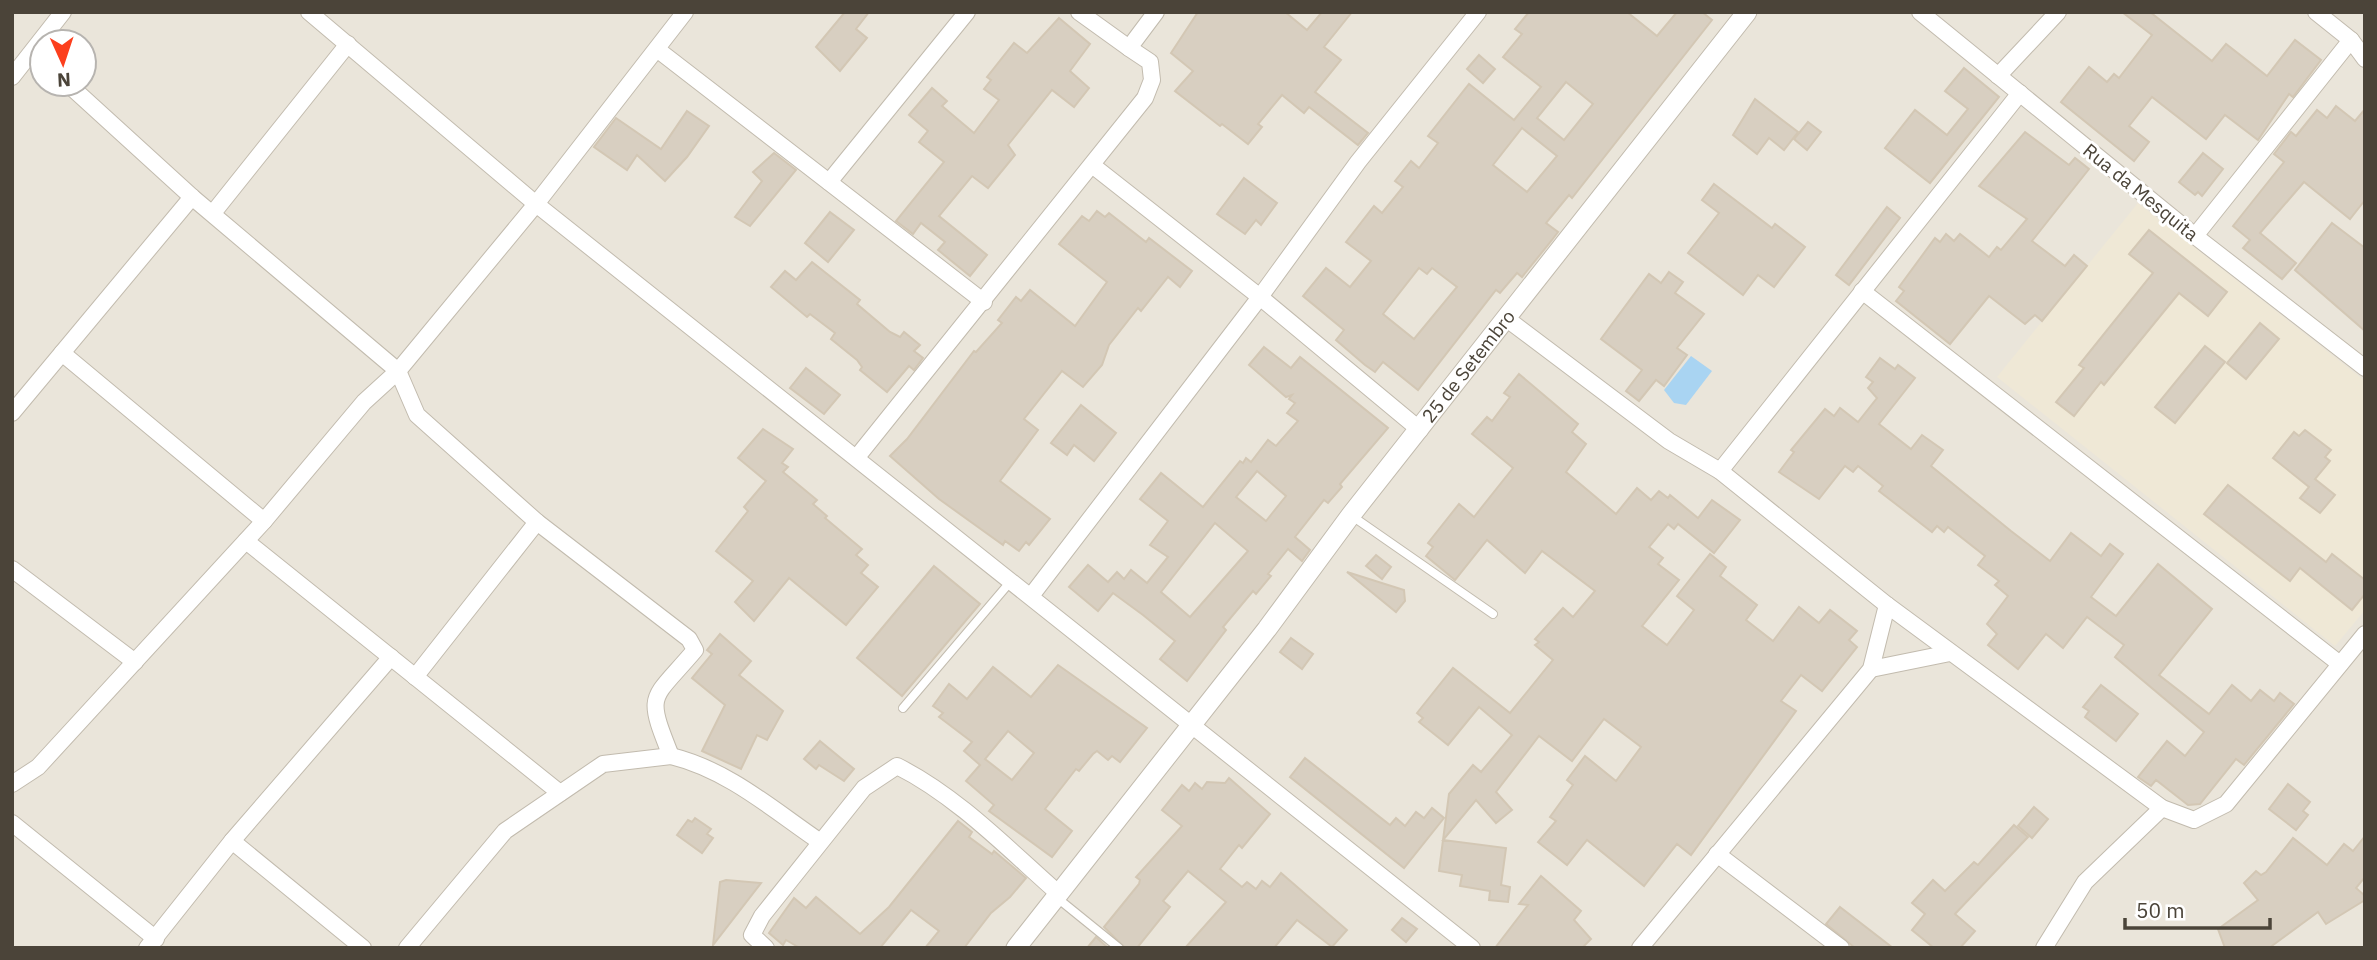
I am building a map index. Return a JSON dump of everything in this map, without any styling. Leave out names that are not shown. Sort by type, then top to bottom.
[{"type":"street","points":[[54,28],[63,12]]},
{"type":"street","points":[[309,12],[536,204],[1472,948]]},
{"type":"street","points":[[12,785],[38,767],[264,521],[365,402],[398,372],[536,204],[685,12]]},
{"type":"street","points":[[829,182],[967,12]]},
{"type":"street","points":[[857,457],[1145,98],[1152,79],[1150,62],[1079,12]]},
{"type":"street","points":[[1129,48],[1156,12]]},
{"type":"street","points":[[1031,596],[1260,297],[1358,162],[1478,12]]},
{"type":"street","name":"25 de Setembro","points":[[1016,948],[1267,629],[1351,514],[1748,12]]},
{"type":"street","name":"Rua da Mesquita","points":[[1920,12],[2195,236],[2365,368]]},
{"type":"street","points":[[1998,76],[2058,12]]},
{"type":"street","points":[[2316,12],[2351,40],[2365,59]]},
{"type":"street","points":[[2195,236],[2351,40]]},
{"type":"street","points":[[213,213],[348,44]]},
{"type":"street","points":[[658,50],[984,302]]},
{"type":"street","points":[[12,77],[28,64]]},
{"type":"street","points":[[1720,471],[2020,93]]},
{"type":"street","points":[[83,98],[191,197],[398,372],[417,415],[537,522],[692,645],[695,650],[654,699],[653,711],[671,756]]},
{"type":"street","points":[[1092,165],[1260,297],[1420,429]]},
{"type":"street","points":[[12,413],[191,197]]},
{"type":"street","points":[[1862,290],[2340,664]]},
{"type":"street","points":[[1507,319],[1669,441],[1720,471],[1886,605],[2162,808],[2194,820],[2226,804],[2365,634]]},
{"type":"street","points":[[62,353],[264,521]]},
{"type":"street","points":[[415,677],[537,522]]},
{"type":"street","points":[[246,541],[560,793]]},
{"type":"street","points":[[12,569],[135,662]]},
{"type":"street","points":[[1640,948],[1871,669],[1886,605]]},
{"type":"street","points":[[1871,669],[1950,653]]},
{"type":"street","points":[[12,823],[151,943],[232,841],[391,657]]},
{"type":"street","points":[[407,948],[505,831],[603,764],[671,756],[698,763],[729,778],[819,841]]},
{"type":"street","points":[[766,948],[752,935],[762,916],[819,841],[864,788],[897,766],[919,777],[971,817],[1056,894]]},
{"type":"street","points":[[2044,948],[2085,881],[2162,808]]},
{"type":"street","points":[[232,841],[363,948]]},
{"type":"street","points":[[1717,854],[1842,948]]},
{"type":"lane","points":[[1351,514],[1493,614]]},
{"type":"lane","points":[[903,708],[1011,581]]},
{"type":"lane","points":[[1056,894],[1119,948]]},
{"type":"shaded area","points":[[12,12],[2365,12],[2365,948],[12,948]]},
{"type":"shaded area","points":[[2138,203],[2365,381],[2365,610],[2335,646],[1997,377]]},
{"type":"water","points":[[1691,356],[1712,371],[1686,405],[1674,403],[1664,390]]},
{"type":"building","points":[[845,12],[869,12],[856,29],[867,38],[840,71],[816,47]]},
{"type":"building","points":[[1198,12],[1285,12],[1307,30],[1322,12],[1352,12],[1324,47],[1341,60],[1315,92],[1368,133],[1358,145],[1309,107],[1304,113],[1282,95],[1258,124],[1262,127],[1248,144],[1222,124],[1220,126],[1175,91],[1193,71],[1171,53]]},
{"type":"building","points":[[1529,12],[1627,12],[1657,36],[1677,12],[1702,12],[1712,20],[1572,198],[1569,195],[1546,223],[1558,232],[1552,240],[1522,277],[1517,273],[1500,293],[1496,290],[1418,390],[1383,362],[1375,372],[1365,365],[1336,340],[1344,330],[1303,296],[1326,268],[1350,287],[1371,261],[1346,242],[1374,206],[1382,213],[1403,187],[1395,181],[1411,161],[1419,168],[1438,143],[1428,136],[1469,84],[1514,120],[1541,87],[1503,57],[1522,34],[1515,29]],"holes":[[[1566,82],[1593,104],[1564,140],[1537,118]],[[1522,128],[1557,156],[1527,192],[1493,165]],[[1419,268],[1427,274],[1432,268],[1457,287],[1414,339],[1383,314]]]},
{"type":"building","points":[[2122,12],[2150,12],[2212,61],[2226,44],[2267,76],[2295,40],[2321,60],[2293,97],[2289,94],[2258,140],[2225,115],[2206,139],[2152,97],[2129,126],[2149,142],[2134,161],[2061,102],[2089,67],[2107,82],[2114,74],[2119,78],[2152,35]]},
{"type":"building","points":[[1059,18],[1090,44],[1070,71],[1089,88],[1074,107],[1052,90],[1008,145],[1015,155],[988,188],[972,176],[939,216],[987,255],[970,276],[938,250],[945,242],[921,223],[913,234],[896,221],[944,162],[919,142],[928,131],[909,115],[932,88],[947,101],[942,106],[974,133],[999,100],[984,89],[991,80],[987,77],[1014,43],[1027,53]]},
{"type":"building","points":[[1479,55],[1495,69],[1483,83],[1467,69]]},
{"type":"building","points":[[1964,68],[1999,97],[1930,183],[1885,148],[1915,110],[1947,135],[1968,109],[1945,91]]},
{"type":"building","points":[[1755,99],[1798,132],[1784,150],[1769,138],[1757,154],[1733,135]]},
{"type":"building","points":[[2336,106],[2355,121],[2365,109],[2365,200],[2350,219],[2304,182],[2260,233],[2296,263],[2282,279],[2243,248],[2250,240],[2233,226],[2284,162],[2274,154],[2291,132],[2296,136],[2317,110],[2327,118]]},
{"type":"building","points":[[687,111],[709,126],[687,157],[665,181],[637,155],[627,170],[594,147],[616,118],[661,149]]},
{"type":"building","points":[[1808,122],[1821,132],[1807,150],[1794,139]]},
{"type":"building","points":[[2025,132],[2069,165],[2075,158],[2089,169],[2032,241],[2065,266],[2074,255],[2087,266],[2042,321],[2035,315],[2025,324],[1989,296],[1950,344],[1896,301],[1904,291],[1899,287],[1935,238],[1940,242],[1946,234],[1954,241],[1960,234],[1989,257],[1997,247],[2001,250],[2027,219],[1979,186]]},
{"type":"building","points":[[774,153],[796,170],[750,226],[735,217],[762,181],[753,172]]},
{"type":"building","points":[[2203,153],[2223,169],[2202,196],[2198,192],[2195,195],[2179,182]]},
{"type":"building","points":[[1244,178],[1277,203],[1261,225],[1256,220],[1245,234],[1217,214]]},
{"type":"building","points":[[1714,184],[1772,228],[1775,224],[1805,247],[1774,287],[1758,275],[1743,295],[1688,253],[1719,213],[1702,200]]},
{"type":"building","points":[[1887,207],[1900,218],[1849,285],[1836,275]]},
{"type":"building","points":[[1097,211],[1105,217],[1109,213],[1146,242],[1149,238],[1192,271],[1180,287],[1168,277],[1141,311],[1138,308],[1109,345],[1102,365],[1083,387],[1062,371],[1024,419],[1038,430],[1000,481],[1050,519],[1029,545],[1026,542],[1019,551],[1005,541],[1003,545],[939,499],[890,456],[907,439],[974,351],[976,352],[1002,323],[998,320],[1016,297],[1021,301],[1030,290],[1075,326],[1107,282],[1059,244],[1082,216],[1089,221]]},
{"type":"building","points":[[830,212],[854,230],[828,262],[805,243]]},
{"type":"building","points":[[2332,223],[2365,248],[2365,331],[2295,270]]},
{"type":"building","points":[[2149,230],[2227,292],[2208,316],[2179,293],[2104,385],[2101,382],[2074,416],[2056,402],[2084,368],[2079,365],[2153,273],[2129,254]]},
{"type":"building","points":[[812,262],[860,300],[857,304],[890,332],[900,337],[904,332],[920,345],[914,351],[923,358],[914,370],[909,366],[887,392],[860,370],[862,367],[857,360],[831,339],[835,333],[810,314],[807,317],[771,287],[785,271],[796,280]]},
{"type":"building","points":[[1669,272],[1683,282],[1675,293],[1704,314],[1677,348],[1687,355],[1664,386],[1656,380],[1639,401],[1626,391],[1642,370],[1601,339],[1649,274],[1661,283]]},
{"type":"building","points":[[2260,323],[2279,339],[2246,379],[2227,363]]},
{"type":"building","points":[[2205,346],[2225,362],[2175,423],[2155,407]]},
{"type":"building","points":[[1264,347],[1291,368],[1300,357],[1388,428],[1340,484],[1342,487],[1328,503],[1324,500],[1295,537],[1310,550],[1302,561],[1288,549],[1256,594],[1253,591],[1223,627],[1226,630],[1187,681],[1160,659],[1175,641],[1143,615],[1113,593],[1098,611],[1069,587],[1088,565],[1108,582],[1117,572],[1124,579],[1131,570],[1147,583],[1168,557],[1150,545],[1168,521],[1140,499],[1161,473],[1203,507],[1240,461],[1243,463],[1246,458],[1251,462],[1268,440],[1276,446],[1298,421],[1287,413],[1295,403],[1289,399],[1292,395],[1286,397],[1249,365]],"holes":[[[1257,471],[1286,496],[1266,521],[1236,497]],[[1215,523],[1248,551],[1190,617],[1161,592]]]},
{"type":"building","points":[[1880,358],[1895,369],[1898,365],[1915,378],[1879,424],[1911,449],[1922,435],[1943,450],[1931,466],[2011,531],[2050,561],[2071,533],[2101,556],[2110,544],[2123,554],[2091,597],[2116,616],[2158,564],[2212,609],[2159,675],[2209,714],[2232,685],[2251,701],[2260,690],[2274,701],[2280,693],[2294,704],[2244,765],[2236,759],[2200,804],[2188,805],[2156,780],[2151,786],[2138,777],[2167,741],[2185,756],[2204,732],[2115,657],[2124,645],[2087,617],[2063,648],[2046,634],[2018,669],[1988,645],[1997,634],[1987,624],[2008,596],[1995,585],[1999,581],[1978,565],[1985,556],[1948,527],[1944,532],[1937,526],[1932,532],[1879,491],[1883,486],[1858,466],[1853,472],[1845,466],[1819,499],[1779,472],[1794,452],[1791,450],[1825,409],[1834,416],[1840,408],[1858,422],[1877,398],[1868,388],[1873,382],[1866,377]]},
{"type":"building","points":[[806,368],[840,395],[824,414],[790,388]]},
{"type":"building","points":[[1519,374],[1578,424],[1572,432],[1586,444],[1566,472],[1616,514],[1637,488],[1651,500],[1659,491],[1668,498],[1670,495],[1698,518],[1712,500],[1740,520],[1714,553],[1678,524],[1674,529],[1668,524],[1649,547],[1663,558],[1658,564],[1679,580],[1642,626],[1667,645],[1694,610],[1677,596],[1710,554],[1726,567],[1720,576],[1757,605],[1746,620],[1773,641],[1799,607],[1819,623],[1830,610],[1857,631],[1849,640],[1857,647],[1822,691],[1801,675],[1781,701],[1796,711],[1691,855],[1677,844],[1644,886],[1587,840],[1567,865],[1538,842],[1556,821],[1550,817],[1573,785],[1567,780],[1585,756],[1616,781],[1641,747],[1604,719],[1572,761],[1539,736],[1496,792],[1512,810],[1496,823],[1476,800],[1443,840],[1449,794],[1473,765],[1481,772],[1512,735],[1479,707],[1448,745],[1419,722],[1423,718],[1417,713],[1453,668],[1510,713],[1553,660],[1535,645],[1539,642],[1535,639],[1563,608],[1573,617],[1595,591],[1542,551],[1525,573],[1487,540],[1455,580],[1426,556],[1433,547],[1428,543],[1459,504],[1474,517],[1513,468],[1472,434],[1487,417],[1492,421],[1510,397],[1504,393]]},
{"type":"building","points":[[1081,405],[1116,433],[1094,461],[1074,445],[1067,455],[1051,443]]},
{"type":"building","points":[[763,429],[793,449],[782,463],[788,467],[783,472],[817,500],[813,504],[827,516],[825,518],[862,549],[856,555],[868,565],[861,573],[878,587],[846,625],[789,578],[754,621],[735,602],[753,581],[716,551],[748,511],[744,507],[766,481],[738,458]]},
{"type":"building","points":[[2305,430],[2331,450],[2325,457],[2330,461],[2315,479],[2335,495],[2320,513],[2300,498],[2309,487],[2273,458],[2294,432],[2299,436]]},
{"type":"building","points":[[2228,485],[2326,562],[2332,554],[2365,580],[2365,594],[2352,610],[2300,568],[2290,581],[2204,514]]},
{"type":"building","points":[[1376,555],[1391,567],[1382,579],[1366,566]]},
{"type":"building","points":[[934,566],[980,604],[902,696],[857,658]]},
{"type":"building","points":[[1347,572],[1404,590],[1405,601],[1396,612]]},
{"type":"building","points":[[720,634],[751,661],[739,675],[783,711],[767,740],[757,735],[741,769],[702,751],[725,705],[692,678],[712,654],[707,650]]},
{"type":"building","points":[[1291,638],[1313,654],[1302,669],[1280,652]]},
{"type":"building","points":[[1058,665],[1147,728],[1120,762],[1112,756],[1108,760],[1097,751],[1093,754],[1079,771],[1076,769],[1045,809],[1072,831],[1052,857],[989,811],[994,805],[966,781],[980,765],[964,751],[972,742],[939,717],[943,713],[933,706],[949,684],[967,699],[993,667],[1031,697]],"holes":[[[1008,731],[1034,753],[1012,780],[985,759]]]},
{"type":"building","points":[[2101,685],[2138,714],[2116,741],[2085,717],[2089,711],[2083,707]]},
{"type":"building","points":[[820,741],[854,769],[844,781],[819,765],[816,769],[804,759]]},
{"type":"building","points":[[1305,758],[1390,825],[1396,818],[1405,826],[1416,812],[1424,818],[1432,808],[1444,818],[1404,868],[1290,777]]},
{"type":"building","points":[[1229,778],[1270,814],[1242,848],[1239,845],[1220,869],[1242,887],[1247,882],[1256,889],[1262,881],[1270,887],[1281,873],[1347,930],[1332,947],[1297,920],[1274,948],[1185,948],[1226,902],[1188,871],[1163,901],[1170,907],[1137,948],[1125,948],[1104,927],[1139,884],[1140,880],[1136,877],[1182,826],[1162,810],[1182,785],[1189,791],[1195,783],[1202,789],[1207,782],[1225,783]]},
{"type":"building","points":[[2288,784],[2310,802],[2303,811],[2308,815],[2296,830],[2269,809]]},
{"type":"building","points":[[2034,807],[2048,819],[2032,838],[2018,826]]},
{"type":"building","points":[[695,818],[711,829],[707,834],[713,838],[702,853],[677,835],[688,820],[692,822]]},
{"type":"building","points":[[958,821],[972,832],[969,837],[992,854],[994,851],[1026,878],[1010,897],[991,913],[964,948],[925,948],[939,931],[911,910],[880,948],[800,948],[786,940],[783,945],[769,933],[794,898],[806,908],[816,897],[860,934],[889,907]]},
{"type":"building","points":[[2014,825],[2028,837],[1955,914],[1975,931],[1960,948],[1934,948],[1912,930],[1925,914],[1912,903],[1933,880],[1945,891],[1974,862],[1978,865]]},
{"type":"building","points":[[2365,836],[2365,877],[2356,888],[2365,896],[2365,900],[2326,924],[2318,912],[2269,948],[2225,948],[2218,929],[2258,900],[2244,883],[2256,871],[2261,875],[2266,872],[2293,838],[2327,865],[2344,844],[2353,851]]},
{"type":"building","points":[[1443,840],[1506,848],[1501,885],[1510,887],[1508,902],[1489,900],[1490,891],[1460,886],[1462,875],[1439,871]]},
{"type":"building","points":[[1541,876],[1581,911],[1574,920],[1591,939],[1582,948],[1495,948],[1528,905],[1519,904]]},
{"type":"building","points":[[726,880],[761,883],[713,945],[720,882]]},
{"type":"building","points":[[1840,907],[1893,948],[1855,948],[1826,924]]},
{"type":"building","points":[[1402,918],[1417,929],[1406,942],[1392,930]]},
{"type":"building","points":[[1096,937],[1108,948],[1087,948]]}]
